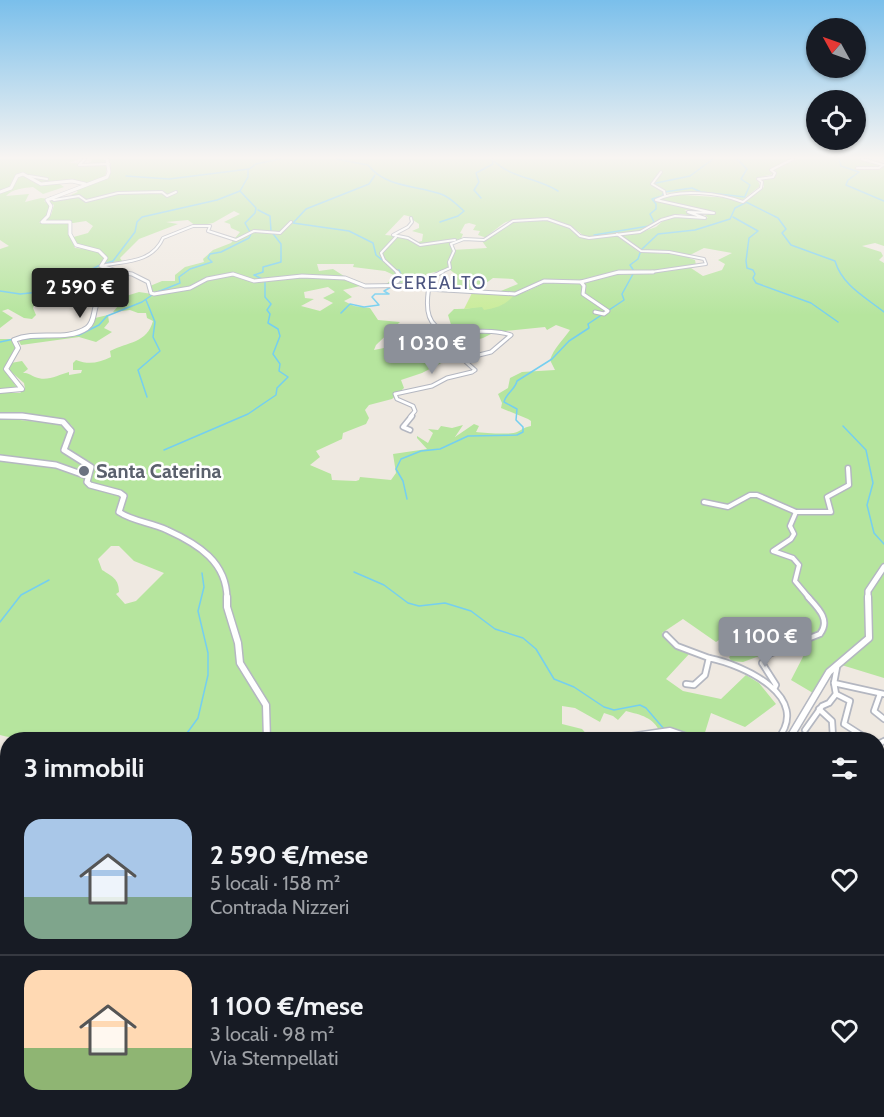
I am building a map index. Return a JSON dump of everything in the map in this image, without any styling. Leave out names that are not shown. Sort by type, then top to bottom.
[{"type":"street","points":[[49,211],[43,223],[70,222],[70,234],[76,245],[103,253],[106,258],[101,265]]},
{"type":"street","points":[[396,236],[408,238],[420,244],[443,240],[484,240],[513,221],[547,219],[576,230],[580,236],[585,238],[643,231],[661,220],[675,216],[707,217],[689,211]]},
{"type":"street","points":[[691,211],[714,213],[706,211]]},
{"type":"street","points":[[396,236],[393,235],[408,227],[412,222],[411,218]]},
{"type":"street","points":[[101,265],[148,257],[158,250],[164,238],[194,226],[206,224],[210,226],[209,231],[236,240],[257,231],[280,233],[291,222]]},
{"type":"street","points":[[428,289],[508,294],[526,291],[544,281],[581,282],[619,272],[651,272],[706,264],[704,259],[695,256],[638,250],[627,239],[616,234]]},
{"type":"street","points":[[386,286],[395,283],[400,276],[398,271],[384,261],[381,253],[396,236]]},
{"type":"street","points":[[410,430],[403,427],[415,411],[413,406],[397,399],[395,394],[432,386],[447,378],[475,371],[466,362],[467,358],[491,352],[511,335],[497,331],[457,334],[435,327],[426,301],[428,289],[432,275],[450,268],[448,262],[454,251],[451,244],[455,240]]},
{"type":"street","points":[[0,391],[22,389],[6,369],[18,348],[14,340],[21,336],[68,334],[90,326],[96,304],[127,276],[101,265]]},
{"type":"street","points":[[118,272],[132,274],[148,282],[151,293],[154,294],[190,288],[207,279],[233,274],[254,281],[302,276],[345,278],[365,286],[429,285]]},
{"type":"street","points":[[581,282],[584,286],[583,294],[608,311],[603,314],[595,312]]},
{"type":"street","points":[[0,416],[22,416],[63,422],[71,430],[64,450],[88,463],[91,470],[87,476],[87,482],[90,485],[118,490],[124,496],[119,509],[122,515],[166,529],[200,548],[220,567],[227,585],[227,607],[238,643],[240,663],[266,705],[267,732]]},
{"type":"street","points":[[0,458],[56,465],[87,476]]},
{"type":"street","points":[[704,502],[728,507],[750,495],[757,495],[796,512],[831,512],[832,508],[827,497],[849,485],[848,468]]},
{"type":"street","points":[[774,689],[776,685],[762,663],[769,654],[820,634],[825,624],[824,616],[795,580],[799,565],[796,560],[789,555],[773,551],[791,539],[794,534],[790,526],[796,512]]},
{"type":"street","points":[[793,732],[829,672],[869,638],[868,591],[884,567]]},
{"type":"street","points":[[666,635],[677,646],[745,668],[774,689],[790,717],[786,732]]},
{"type":"street","points":[[686,684],[694,685],[700,681],[705,675],[709,658]]},
{"type":"street","points":[[805,730],[819,709],[830,703],[836,694],[833,678],[839,662]]},
{"type":"street","points":[[834,683],[882,694],[874,711],[884,719]]},
{"type":"street","points":[[836,694],[850,701],[844,724],[856,732]]},
{"type":"street","points":[[819,709],[832,721],[833,732]]},
{"type":"street","points":[[658,732],[670,730],[675,732]]},
{"type":"green space","points":[[0,211],[48,211],[47,216],[39,223],[69,223],[70,238],[88,233],[93,226],[86,221],[73,223],[43,221],[52,211],[234,211],[213,223],[196,226],[188,220],[166,222],[178,224],[139,239],[120,258],[122,261],[103,263],[108,258],[100,251],[71,239],[75,248],[96,250],[104,257],[99,267],[124,277],[116,277],[101,285],[75,284],[59,295],[37,297],[33,308],[36,315],[32,319],[24,318],[8,309],[2,311],[13,318],[0,328],[0,249],[9,246],[0,240]]},
{"type":"green space","points":[[234,211],[687,211],[704,217],[680,214],[661,219],[636,232],[585,237],[566,224],[548,220],[576,231],[582,238],[616,235],[639,252],[684,255],[640,250],[620,235],[639,233],[656,227],[664,220],[678,216],[708,218],[705,215],[715,213],[707,211],[884,211],[884,246],[875,243],[862,246],[881,252],[883,256],[879,260],[884,263],[884,678],[835,663],[813,693],[791,680],[807,649],[799,641],[743,662],[731,661],[729,657],[752,639],[738,628],[716,642],[683,619],[662,633],[675,647],[690,653],[666,679],[683,691],[721,699],[746,675],[759,683],[776,704],[745,727],[711,713],[705,732],[660,732],[654,723],[642,715],[626,711],[618,720],[604,713],[600,722],[575,708],[562,706],[562,724],[582,729],[585,732],[0,732],[0,418],[60,424],[67,428],[69,435],[74,429],[63,421],[0,414],[0,393],[20,393],[25,389],[24,383],[9,370],[11,363],[22,361],[28,369],[23,373],[44,379],[69,372],[69,375],[81,373],[82,370],[73,370],[73,363],[76,360],[89,363],[111,357],[110,351],[142,338],[150,328],[153,321],[147,318],[146,313],[130,310],[113,312],[118,306],[128,301],[126,296],[139,292],[159,295],[189,289],[209,280],[233,275],[252,282],[299,277],[342,279],[360,286],[343,290],[352,297],[344,301],[354,306],[370,308],[378,320],[400,322],[376,345],[374,350],[394,346],[417,346],[443,333],[453,331],[448,315],[454,309],[489,304],[557,281],[543,280],[519,292],[496,293],[518,284],[513,279],[493,278],[475,291],[447,290],[446,287],[440,287],[441,284],[447,284],[458,276],[449,269],[426,274],[428,281],[424,284],[385,285],[396,276],[385,271],[353,267],[354,264],[317,264],[319,271],[333,269],[347,278],[299,275],[253,280],[228,273],[206,278],[188,287],[153,292],[150,286],[162,281],[175,281],[175,275],[185,267],[204,262],[203,259],[213,250],[231,243],[240,232],[224,222],[240,214]],"holes":[[[404,215],[412,217],[419,224],[419,228],[412,231],[423,234],[422,241],[414,243],[408,237],[385,235]],[[540,220],[513,222],[491,237],[487,236],[506,222]],[[465,224],[476,225],[473,230],[480,231],[478,235],[487,238],[482,241],[487,248],[452,250],[450,244],[461,239],[463,234],[460,233]],[[704,248],[732,253],[718,260],[725,264],[722,270],[703,276],[688,266],[696,265],[695,260],[689,258],[690,255]],[[328,287],[335,292],[323,298],[333,303],[320,311],[301,306],[314,299],[305,298],[304,292]],[[556,325],[570,330],[550,360],[555,370],[522,372],[510,378],[508,388],[498,394],[502,403],[501,408],[528,419],[531,421],[531,426],[514,433],[498,434],[476,432],[479,426],[474,424],[455,437],[463,425],[452,428],[441,426],[438,430],[428,429],[433,433],[428,443],[417,436],[427,449],[393,454],[396,473],[391,480],[360,477],[356,481],[332,480],[331,474],[310,465],[320,457],[316,451],[342,439],[343,433],[366,424],[369,418],[365,410],[369,405],[392,399],[404,388],[401,380],[422,373],[449,359],[447,358],[461,344],[495,332],[545,327],[547,330]],[[111,546],[119,546],[134,561],[164,573],[136,601],[125,604],[116,594],[119,592],[116,581],[102,570],[98,559]]]},
{"type":"green space","points":[[472,293],[514,295],[504,304],[493,308],[464,309]]},
{"type":"green space","points":[[108,315],[109,322],[104,328],[112,332],[96,342],[79,337],[21,345],[18,339],[73,334],[90,326],[95,318]]},
{"type":"green space","points":[[0,339],[14,339],[16,348],[3,369],[19,390],[0,390]]},
{"type":"waterway","points":[[0,291],[20,294],[50,291],[98,266],[113,261],[135,232],[137,222],[142,217],[168,211]]},
{"type":"waterway","points":[[250,232],[245,223],[255,211]]},
{"type":"waterway","points":[[260,211],[270,216],[271,231],[281,244],[281,262],[263,267],[263,272],[254,275],[262,279]]},
{"type":"waterway","points":[[304,211],[293,223],[349,231],[373,243],[376,255],[391,267]]},
{"type":"waterway","points":[[440,222],[458,216],[464,211]]},
{"type":"waterway","points":[[594,235],[649,226],[654,222],[650,214],[653,211]]},
{"type":"waterway","points":[[642,249],[658,234],[695,230],[730,219],[734,211]]},
{"type":"waterway","points":[[764,211],[778,218],[786,229],[782,233],[791,245],[835,261],[849,284],[884,312]]},
{"type":"waterway","points":[[733,217],[758,231],[749,238],[746,261],[747,268],[753,270],[755,274],[753,278],[756,283],[811,303],[838,322]]},
{"type":"waterway","points":[[155,293],[180,283],[179,277],[190,269],[212,262],[208,258],[210,254],[221,252],[249,238],[251,234]]},
{"type":"waterway","points":[[634,271],[630,265],[638,259],[640,253]]},
{"type":"waterway","points":[[398,285],[402,277],[399,270]]},
{"type":"waterway","points":[[407,499],[403,481],[396,469],[401,459],[421,451],[440,449],[468,436],[517,435],[523,432],[523,427],[516,420],[517,409],[504,402],[517,381],[552,359],[569,341],[589,328],[588,324],[624,300],[622,294],[633,274]]},
{"type":"waterway","points":[[164,450],[248,414],[276,395],[277,388],[288,377],[279,371],[280,364],[273,354],[280,336],[278,329],[268,323],[270,314],[267,310],[271,304],[265,297],[265,282]]},
{"type":"waterway","points":[[341,313],[350,304],[364,307],[379,305],[372,297],[375,294],[389,294],[384,291],[391,287]]},
{"type":"waterway","points":[[22,339],[79,335],[99,325],[107,316],[142,302],[152,295]]},
{"type":"waterway","points":[[146,300],[155,322],[153,337],[160,351],[138,370],[147,397]]},
{"type":"waterway","points":[[0,342],[14,339]]},
{"type":"waterway","points":[[843,426],[866,450],[873,483],[867,505],[874,533],[884,544]]},
{"type":"waterway","points":[[354,572],[384,585],[408,603],[419,606],[445,603],[471,611],[495,629],[523,638],[536,649],[554,679],[574,687],[604,707],[614,710],[640,705],[646,708],[664,729]]},
{"type":"waterway","points":[[188,732],[198,718],[208,675],[208,653],[198,611],[204,587],[202,573]]},
{"type":"waterway","points":[[0,622],[21,595],[49,580]]},
{"type":"place","name":"Santa Caterina","points":[[84,471]]},
{"type":"district","name":"CEREALTO","points":[[439,283]]}]
